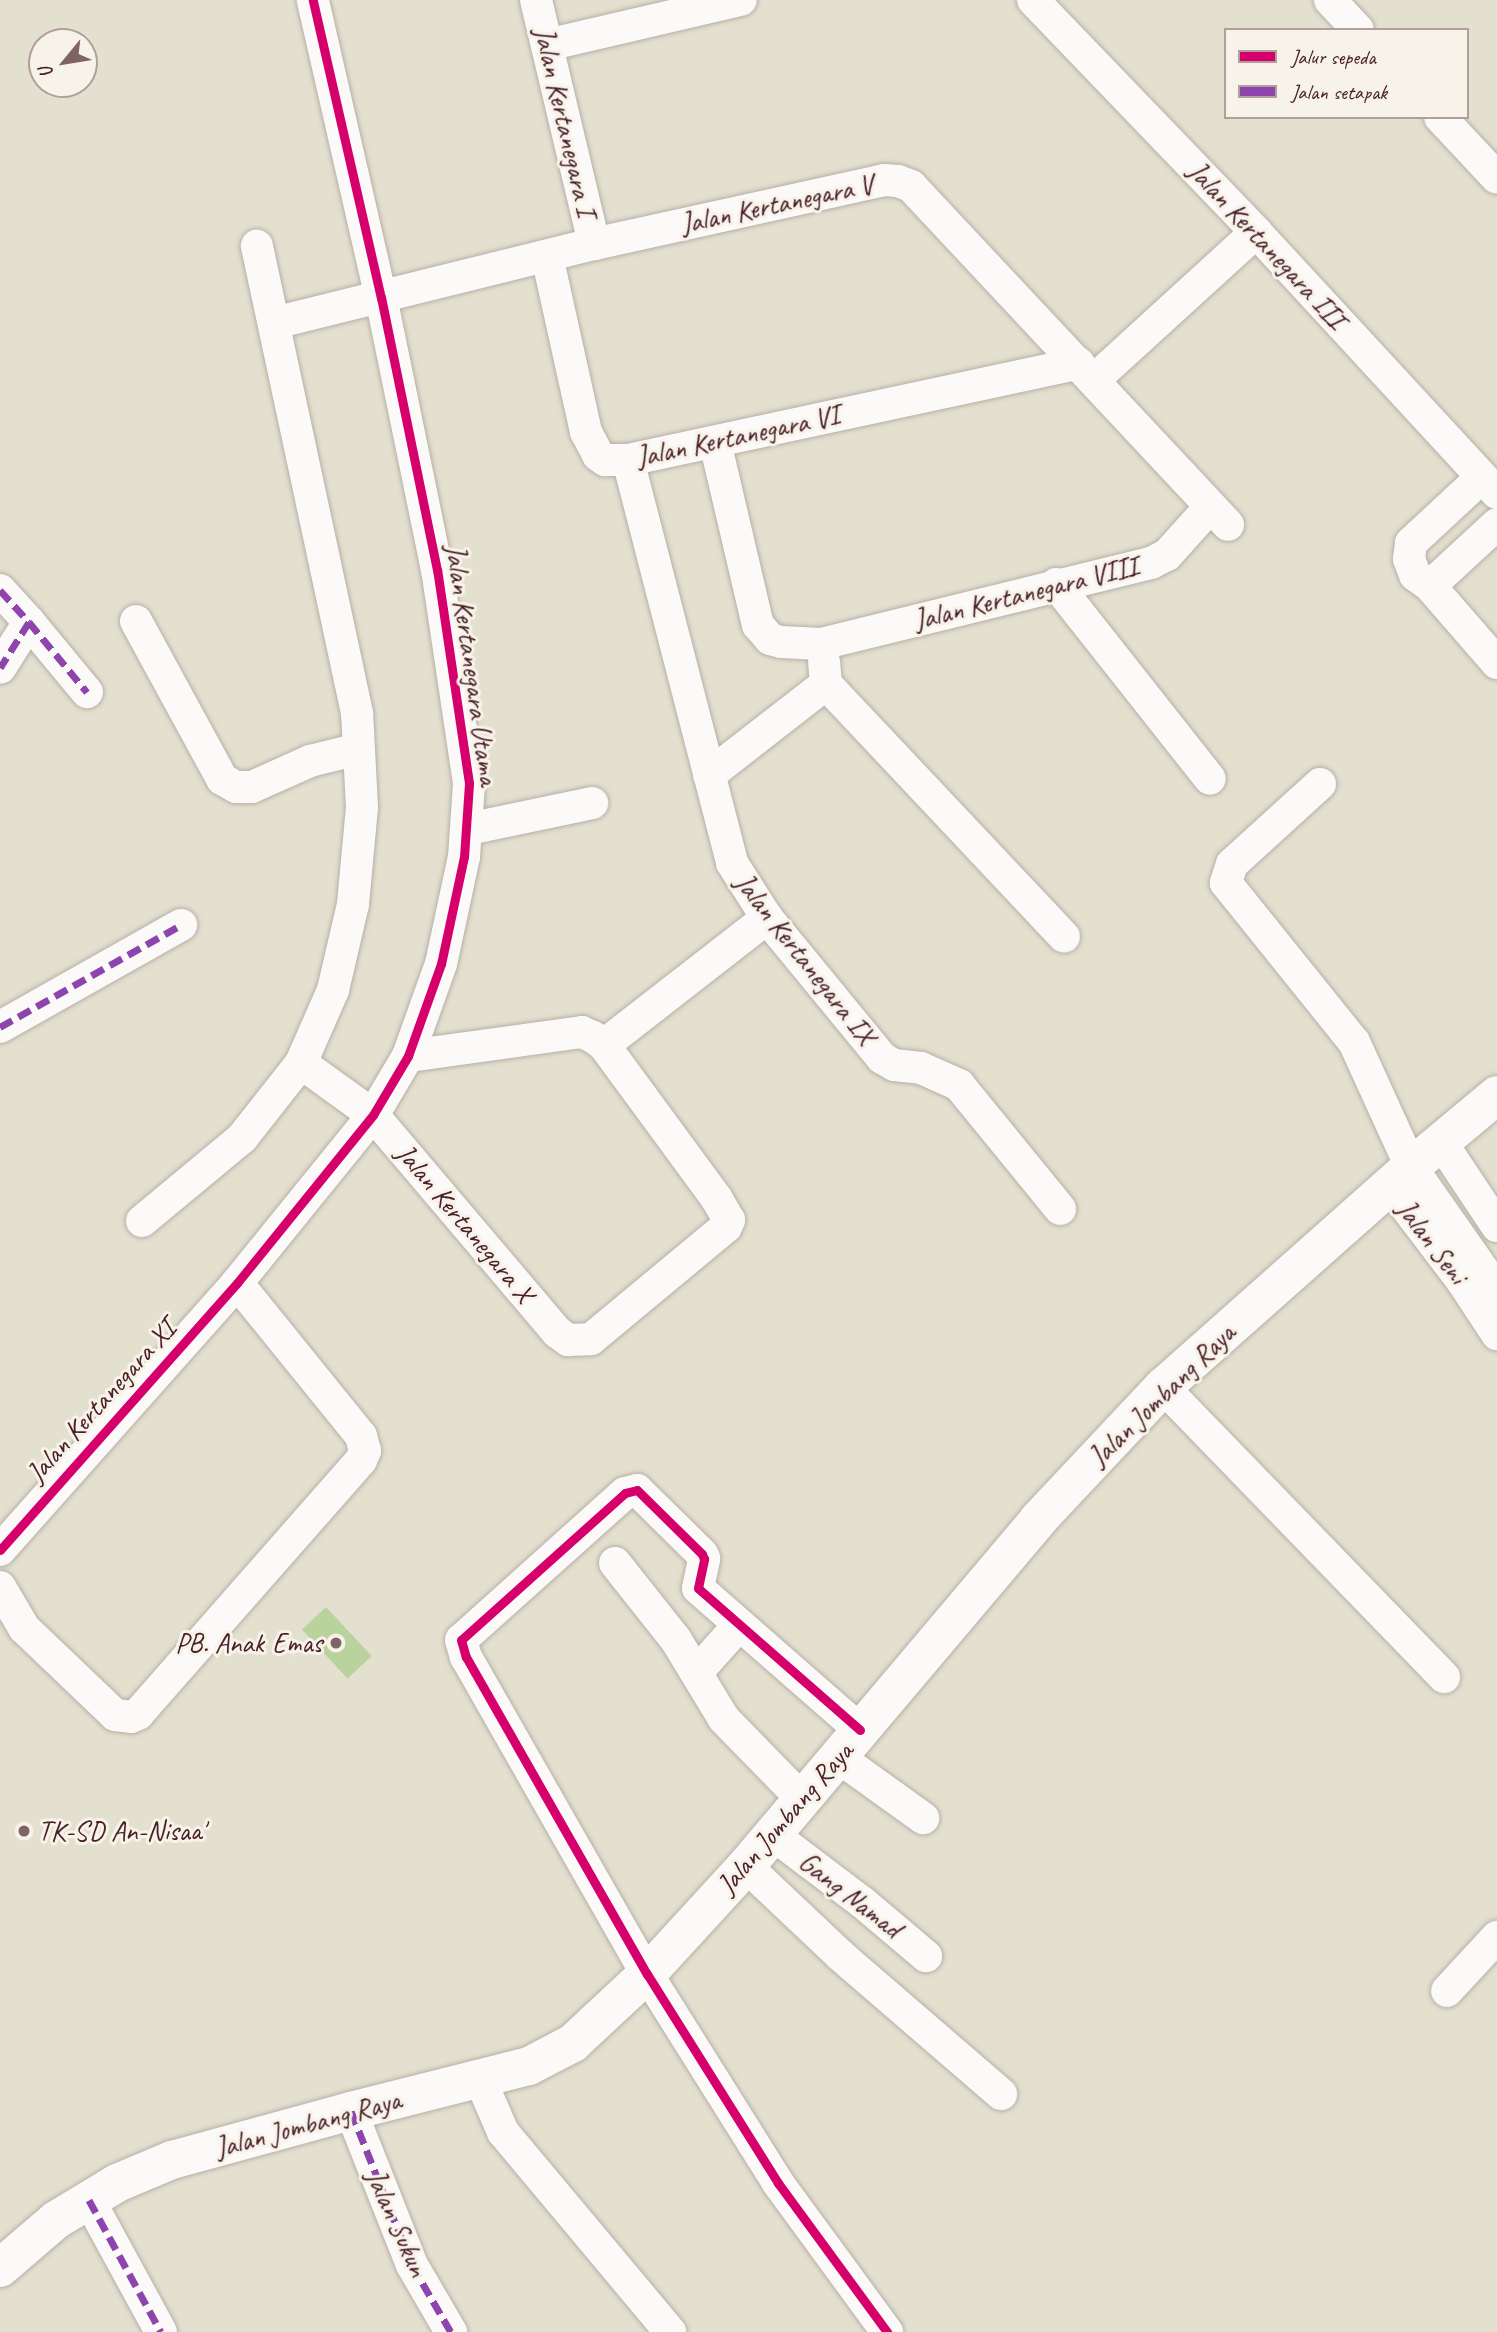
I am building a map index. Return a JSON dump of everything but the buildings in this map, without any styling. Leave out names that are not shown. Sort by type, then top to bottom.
[{"type":"main road","name":"Jalan Jombang Raya","points":[[0,2268],[56,2220],[117,2183],[172,2160],[529,2066],[573,2042],[647,1974],[746,1866],[1038,1520],[1163,1387],[1400,1176],[1497,1095]]},
{"type":"street","name":"Jalan Kertanegara Utama","points":[[237,1283],[373,1115],[408,1056],[440,964],[468,830],[470,783],[437,570],[381,298],[313,0]]},
{"type":"street","name":"Jalan Kertanegara I","points":[[536,0],[594,244]]},
{"type":"street","points":[[547,45],[741,0]]},
{"type":"street","name":"Jalan Kertanegara III","points":[[1033,0],[1256,232],[1489,485]]},
{"type":"street","points":[[1330,0],[1356,28]]},
{"type":"street","points":[[1442,119],[1497,178]]},
{"type":"street","name":"Jalan Kertanegara V","points":[[274,323],[594,244],[884,180],[898,181],[911,186],[1087,371],[1219,516]]},
{"type":"street","points":[[1087,371],[1256,232]]},
{"type":"street","points":[[142,1221],[242,1138],[300,1063],[333,990],[353,904],[362,807],[357,713],[257,246]]},
{"type":"street","name":"Jalan Kertanegara VI","points":[[547,256],[586,432],[598,455],[605,460],[628,460],[1087,371]]},
{"type":"street","name":"Jalan Kertanegara VIII","points":[[715,442],[762,631],[781,642],[821,644],[1056,584],[1138,566],[1167,555],[1219,516]]},
{"type":"street","name":"Jalan Kertanegara IX","points":[[628,460],[732,863],[767,918],[882,1058],[894,1065],[920,1068],[960,1085],[1060,1209]]},
{"type":"street","points":[[1489,485],[1411,543],[1411,567],[1497,663]]},
{"type":"street","points":[[1430,586],[1497,524]]},
{"type":"street","points":[[1056,584],[1210,779]]},
{"type":"street","points":[[0,590],[87,692]]},
{"type":"street","points":[[136,621],[222,779],[236,787],[252,787],[310,761],[359,749]]},
{"type":"street","points":[[0,668],[29,622]]},
{"type":"street","points":[[821,644],[826,684],[1065,937]]},
{"type":"street","points":[[709,775],[826,684]]},
{"type":"street","points":[[1320,784],[1232,864],[1226,874],[1226,883],[1354,1042],[1400,1176],[1497,1290]]},
{"type":"street","points":[[468,830],[592,803]]},
{"type":"street","points":[[408,1056],[582,1032],[604,1045],[767,918]]},
{"type":"street","points":[[0,1027],[181,925]]},
{"type":"street","name":"Jalan Kertanegara X","points":[[300,1063],[373,1115],[557,1332],[568,1340],[591,1339],[726,1227],[729,1220],[604,1045]]},
{"type":"street","points":[[1440,1142],[1497,1226]]},
{"type":"street","name":"Jalan Seni","points":[[1400,1176],[1497,1334]]},
{"type":"street","points":[[0,1587],[24,1628],[115,1715],[131,1717],[138,1714],[361,1460],[365,1443],[361,1436],[237,1283]]},
{"type":"street","name":"Jalan Kertanegara XI","points":[[0,1550],[237,1283]]},
{"type":"street","points":[[1163,1387],[1444,1677]]},
{"type":"street","points":[[887,2332],[778,2183],[647,1974],[466,1657],[461,1640],[631,1490],[642,1493],[697,1547],[704,1559],[698,1588],[739,1625],[923,1818]]},
{"type":"street","points":[[615,1563],[676,1640],[724,1719],[802,1799]]},
{"type":"street","points":[[696,1672],[739,1625]]},
{"type":"street","name":"Gang Namad","points":[[772,1834],[862,1902],[926,1956]]},
{"type":"street","points":[[746,1866],[840,1955],[1001,2094]]},
{"type":"street","points":[[1447,1991],[1497,1937]]},
{"type":"street","points":[[480,2079],[503,2132],[670,2332]]},
{"type":"street","name":"Jalan Sukun","points":[[351,2111],[412,2265],[451,2332]]},
{"type":"street","points":[[89,2200],[161,2332]]},
{"type":"green space","name":"PB. Anak Emas","points":[[326,1607],[372,1656],[348,1679],[302,1630]]},
{"type":"marked path","points":[[0,590],[29,622],[0,668]]},
{"type":"marked path","points":[[29,622],[87,692]]},
{"type":"marked path","points":[[0,1027],[181,925]]},
{"type":"marked path","points":[[351,2111],[412,2265],[451,2332]]},
{"type":"marked path","points":[[89,2200],[161,2332]]},
{"type":"cycle path","points":[[0,1550],[237,1283],[373,1115],[408,1056],[441,964],[464,857],[469,783],[437,570],[381,298],[313,0]]},
{"type":"cycle path","points":[[860,1730],[698,1588],[704,1559],[702,1554],[637,1490],[625,1493],[461,1640],[466,1657],[647,1974],[778,2183],[887,2332]]},
{"type":"place","name":"PB. Anak Emas","points":[[336,1643]]},
{"type":"place","name":"TK-SD An-Nisaa'","points":[[24,1831]]}]
